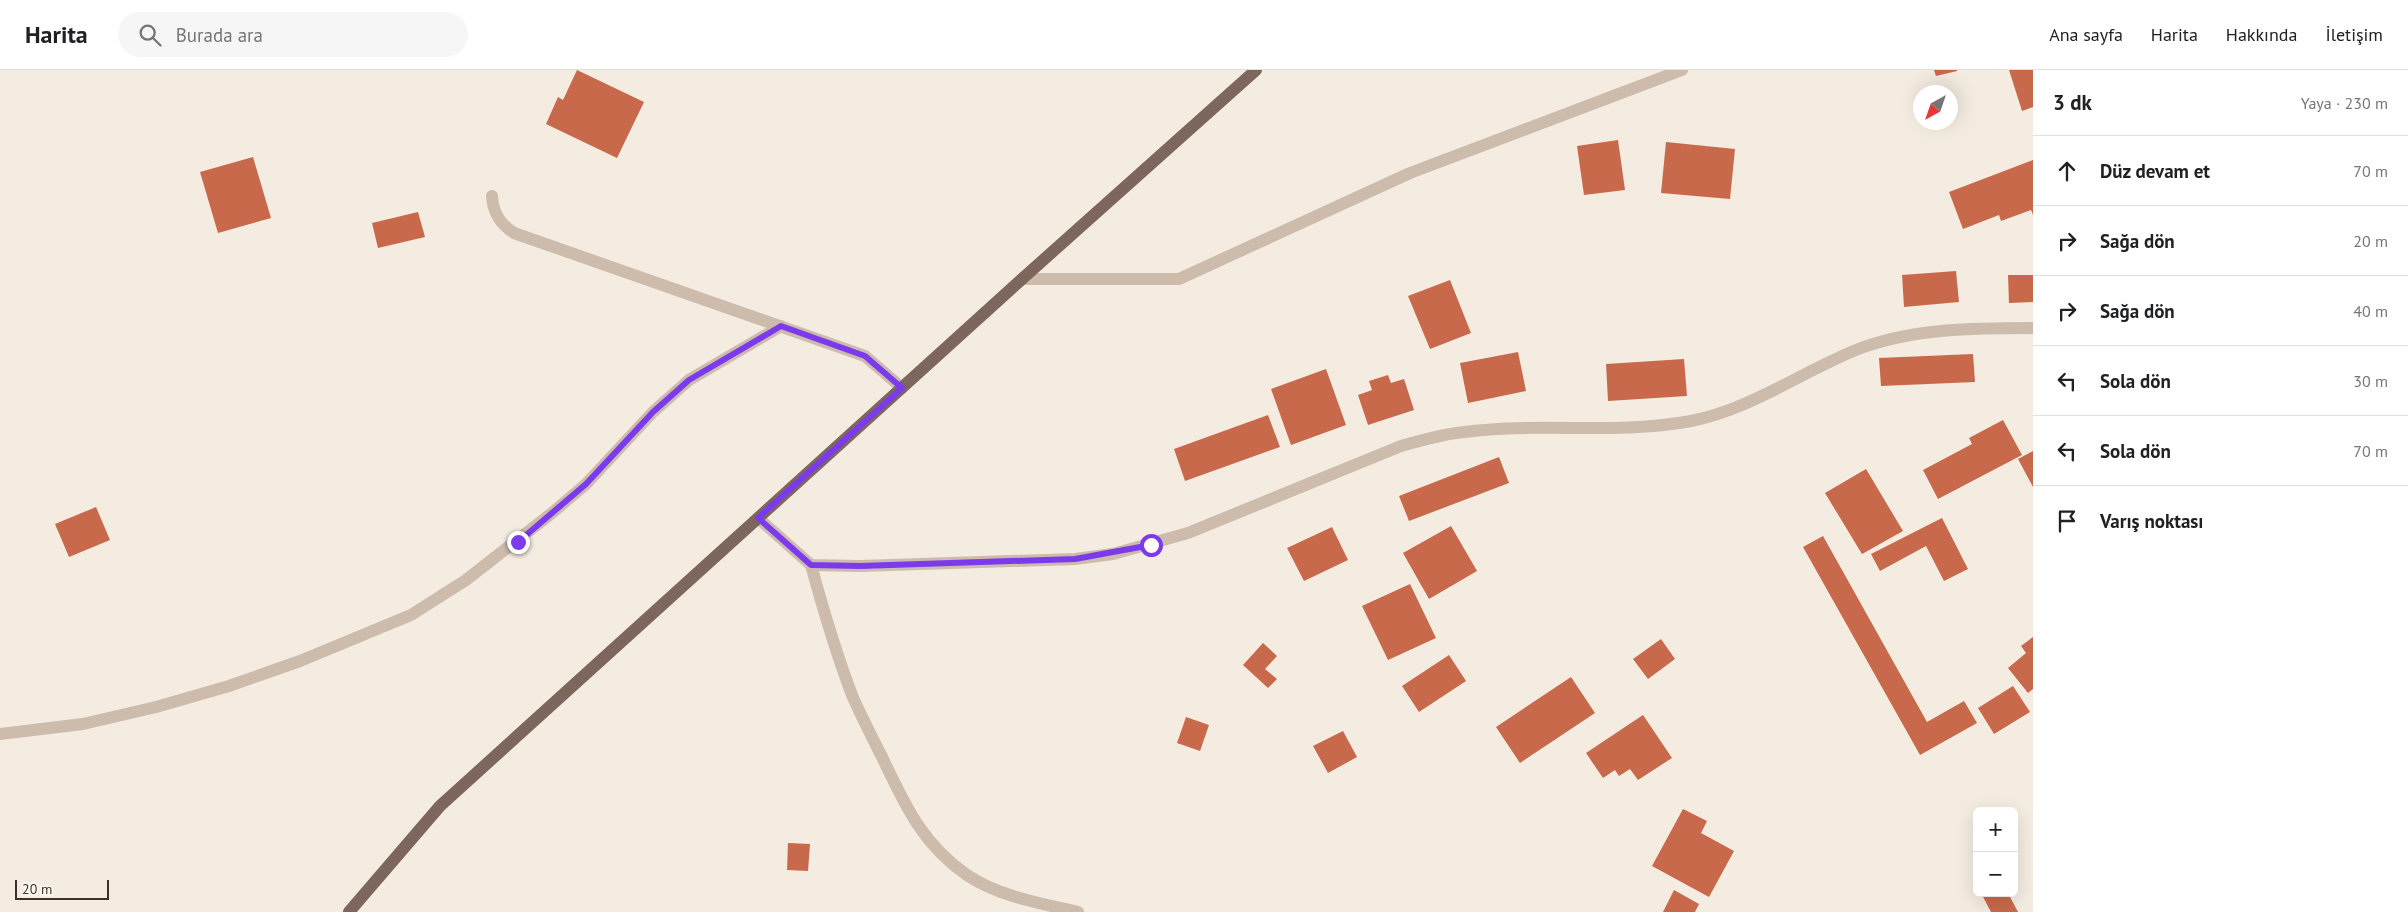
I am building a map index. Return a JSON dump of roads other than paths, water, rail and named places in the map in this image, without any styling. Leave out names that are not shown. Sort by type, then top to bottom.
[{"type":"main road","points":[[349,912],[440,806],[1022,279],[1256,70]]},
{"type":"street","points":[[1022,279],[1179,279],[1410,173],[1682,70]]},
{"type":"street","points":[[492,196],[493,205],[500,221],[514,233],[865,356],[902,388]]},
{"type":"street","points":[[0,734],[83,724],[156,707],[229,686],[310,658],[411,615],[466,580],[552,514],[586,484],[653,412],[689,380],[781,326]]},
{"type":"street","points":[[811,565],[860,566],[1075,559],[1113,554],[1188,534],[1402,446],[1433,437],[1465,431],[1634,427],[1693,420],[1738,406],[1860,349],[1885,340],[1933,331],[2033,328]]},
{"type":"street","points":[[758,518],[811,565],[828,627],[853,697],[910,816],[928,841],[950,862],[989,887],[1011,895],[1078,912]]}]
